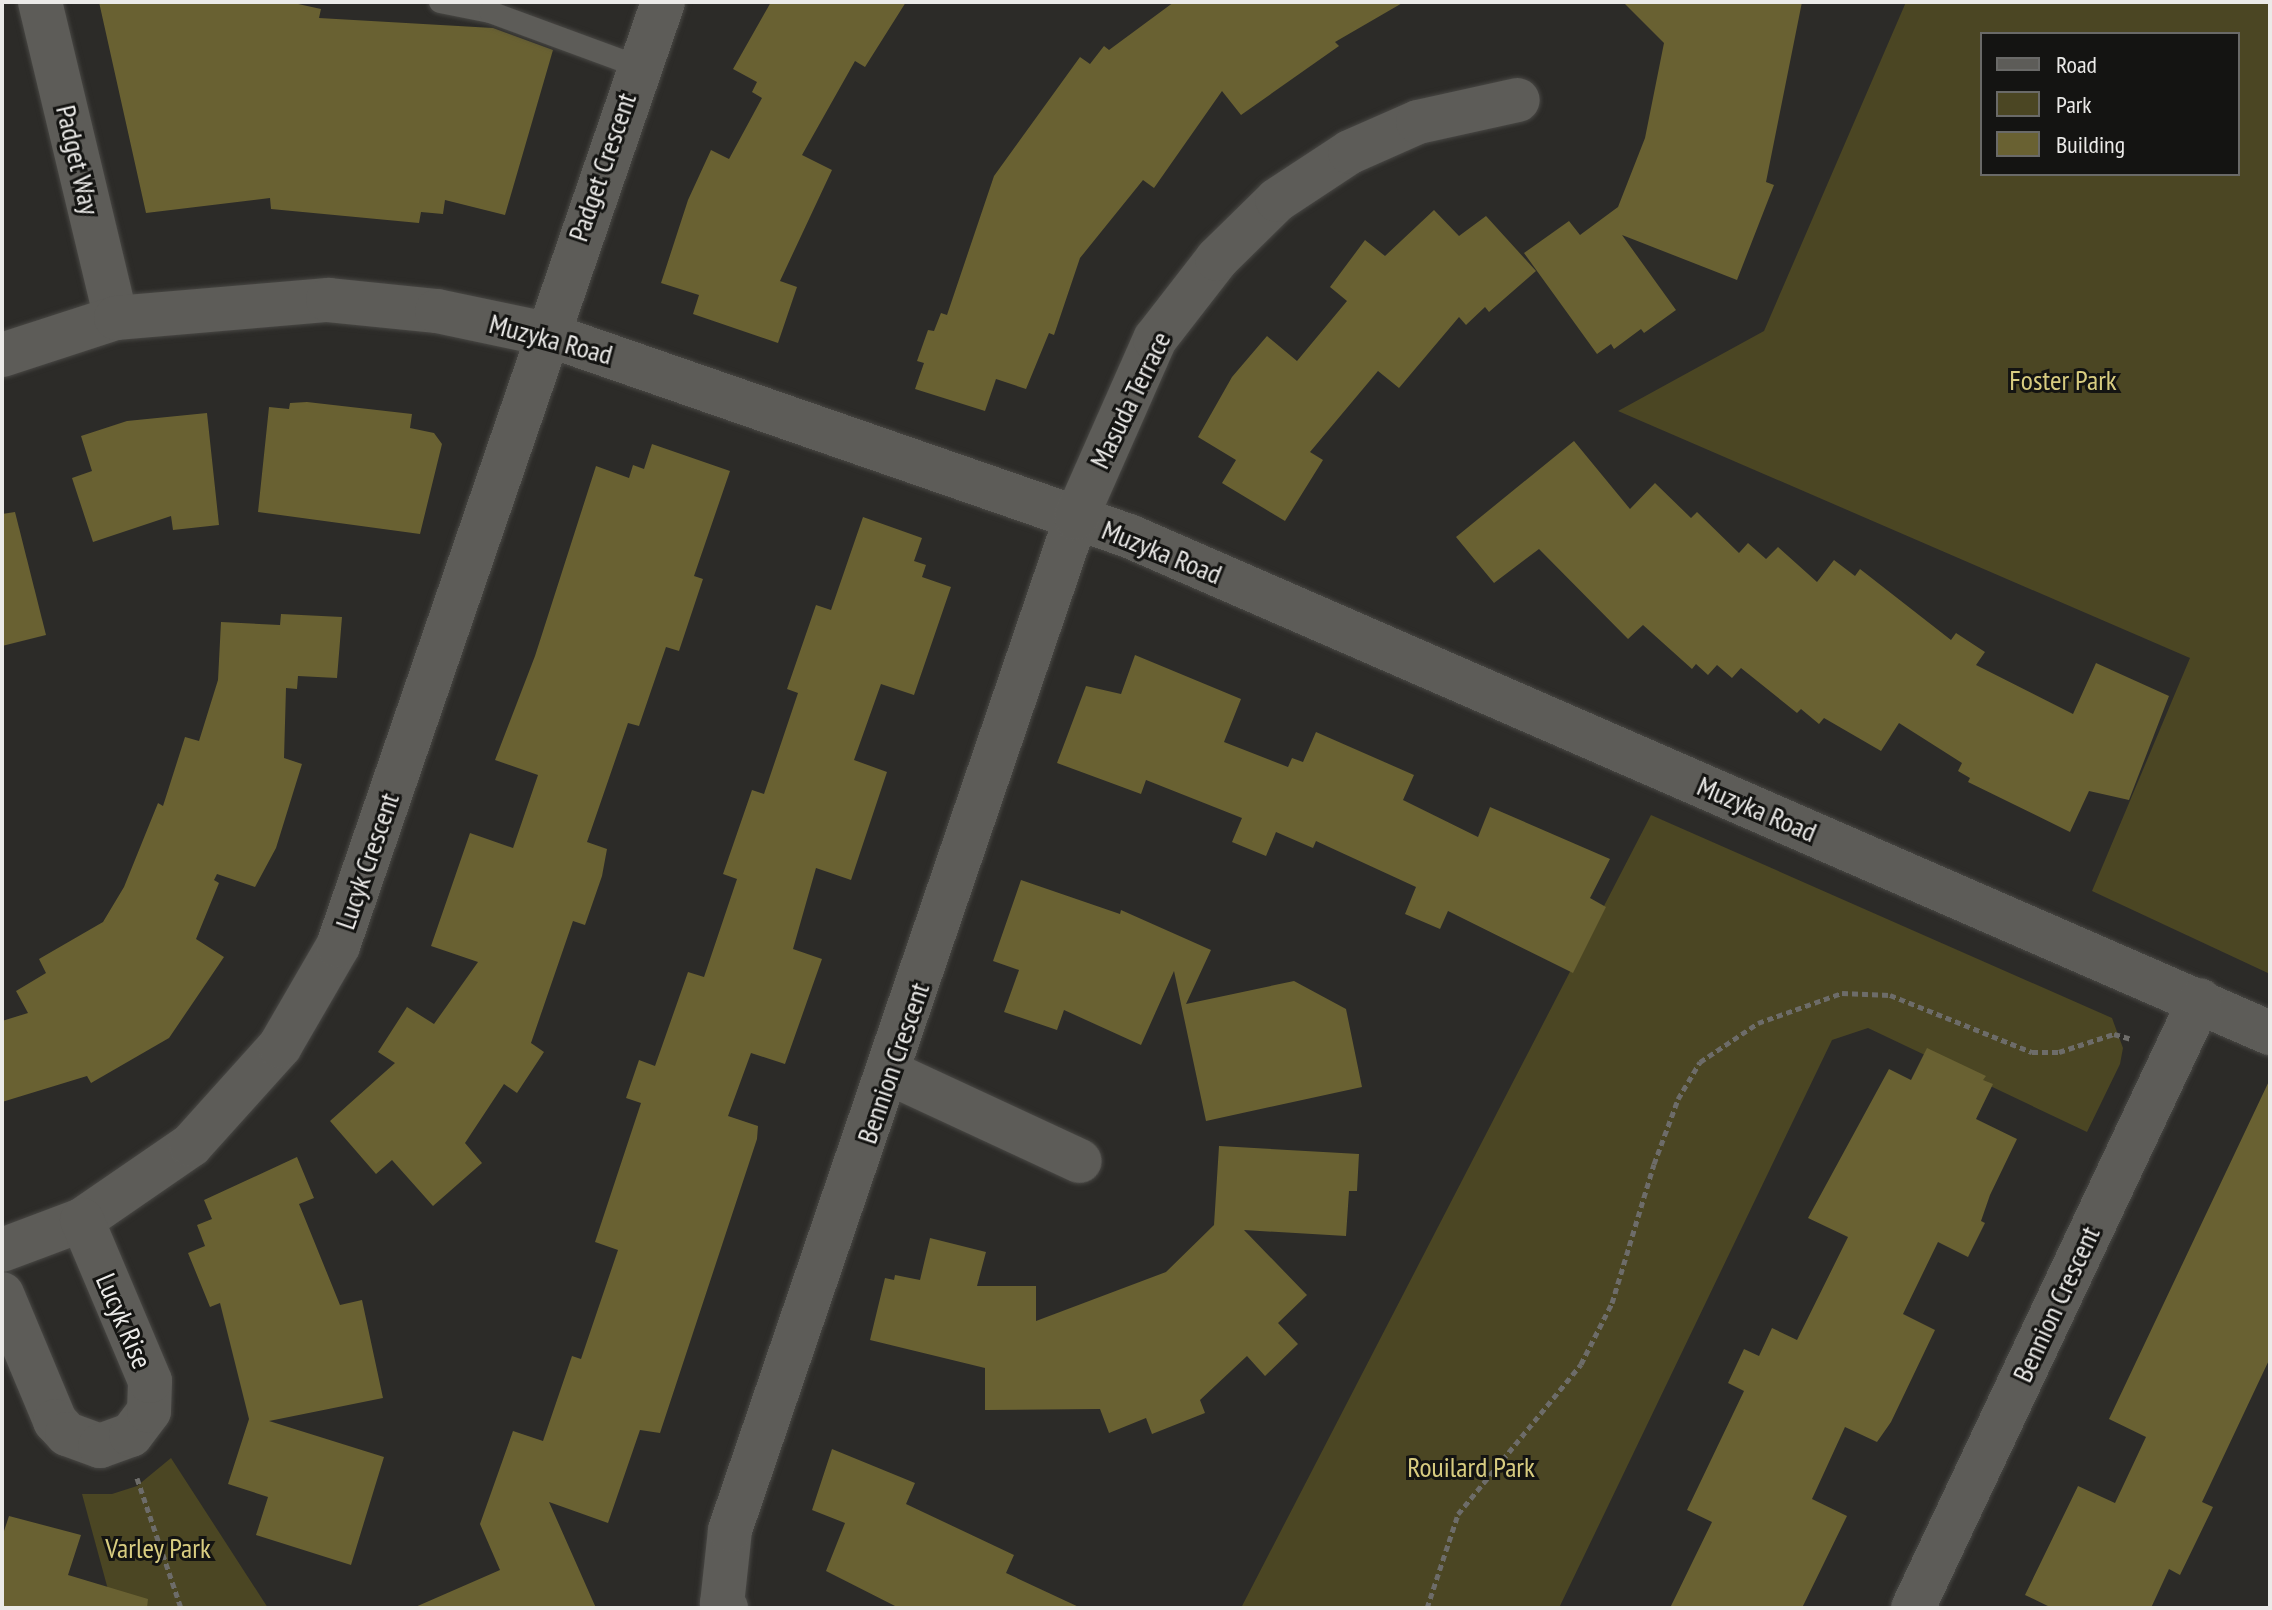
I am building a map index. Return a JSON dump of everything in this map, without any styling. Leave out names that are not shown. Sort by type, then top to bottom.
[{"type":"street","name":"Padget Way","points":[[40,2],[116,318]]},
{"type":"street","name":"Padget Crescent","points":[[546,334],[637,66],[663,2]]},
{"type":"street","name":"Masuda Terrace","points":[[1076,518],[1155,339],[1217,259],[1277,200],[1350,152],[1418,122],[1518,100]]},
{"type":"street","name":"Muzyka Road","points":[[2,355],[116,318],[328,300],[437,311],[546,334],[1076,518],[2200,1000],[2270,1033]]},
{"type":"street","name":"Lucyk Crescent","points":[[2,1250],[82,1220],[191,1145],[280,1046],[338,946],[546,334]]},
{"type":"street","name":"Bennion Crescent","points":[[726,1608],[722,1604],[730,1530],[890,1073],[1076,518]]},
{"type":"street","name":"Bennion Crescent","points":[[1913,1608],[2200,1000]]},
{"type":"street","points":[[890,1073],[1080,1161]]},
{"type":"street","name":"Lucyk Rise","points":[[2,1294],[55,1421],[67,1434],[100,1446],[131,1435],[149,1411],[150,1381],[82,1220]]},
{"type":"lane","points":[[440,2],[490,12],[637,66]]},
{"type":"path","points":[[1427,1608],[1458,1514],[1581,1364],[1612,1303],[1678,1099],[1700,1062],[1726,1042],[1758,1023],[1842,993],[1890,995],[2032,1052],[2059,1052],[2114,1034],[2172,1057]]},
{"type":"path","points":[[134,1471],[181,1608]]},
{"type":"green space","name":"Foster Park","points":[[1906,2],[2270,2],[2270,974],[2092,891],[2190,658],[1618,411],[1764,331]]},
{"type":"green space","name":"Rouilard Park","points":[[1651,815],[2112,1018],[2123,1048],[2120,1064],[2087,1132],[1868,1028],[1832,1040],[1559,1608],[1241,1608]]},
{"type":"green space","name":"Varley Park","points":[[171,1458],[268,1608],[113,1608],[82,1494],[112,1494],[137,1486]]},
{"type":"building","points":[[99,2],[289,2],[321,9],[319,18],[493,28],[553,50],[505,215],[445,200],[443,214],[421,212],[419,223],[271,209],[270,198],[146,213]]},
{"type":"building","points":[[771,2],[906,2],[865,67],[855,61],[802,155],[832,170],[780,281],[797,287],[778,343],[693,314],[699,295],[661,283],[688,200],[711,150],[729,159],[762,98],[752,92],[757,82],[733,69]]},
{"type":"building","points":[[1174,2],[1404,2],[1335,42],[1339,46],[1241,115],[1222,91],[1154,188],[1143,180],[1080,258],[1054,335],[1049,333],[1026,389],[996,379],[985,411],[915,389],[924,363],[917,361],[928,330],[934,331],[941,313],[947,315],[994,176],[1080,57],[1090,64],[1104,46],[1109,50]]},
{"type":"building","points":[[1623,2],[1802,2],[1766,182],[1774,185],[1737,280],[1622,235],[1676,310],[1644,333],[1641,329],[1614,349],[1611,344],[1597,354],[1524,253],[1569,221],[1580,235],[1618,207],[1645,138],[1664,43]]},
{"type":"building","points":[[1434,210],[1459,236],[1486,216],[1536,271],[1489,312],[1485,307],[1466,325],[1459,317],[1399,388],[1378,371],[1310,452],[1323,460],[1285,521],[1222,483],[1236,460],[1198,437],[1232,377],[1267,336],[1297,361],[1347,301],[1330,287],[1365,240],[1385,256]]},
{"type":"building","points":[[307,402],[412,414],[410,428],[434,433],[442,444],[420,534],[258,512],[269,407],[289,409],[290,403]]},
{"type":"building","points":[[207,413],[219,525],[173,530],[171,516],[93,542],[72,478],[92,471],[81,436],[127,421]]},
{"type":"building","points":[[1574,441],[1630,509],[1655,483],[1691,518],[1697,512],[1739,553],[1748,543],[1766,559],[1778,547],[1817,582],[1834,560],[1855,576],[1860,569],[1951,640],[1956,633],[1985,652],[1976,665],[2073,714],[2096,663],[2169,696],[2129,800],[2089,791],[2070,832],[1968,782],[1970,778],[1958,771],[1962,763],[1899,723],[1881,751],[1824,718],[1819,724],[1801,709],[1797,713],[1741,668],[1732,678],[1717,665],[1708,675],[1696,664],[1692,669],[1643,625],[1628,639],[1539,549],[1494,583],[1456,537]]},
{"type":"building","points":[[652,444],[730,471],[694,576],[703,579],[679,651],[666,647],[639,726],[628,723],[587,842],[607,849],[602,876],[585,925],[573,921],[531,1043],[544,1052],[517,1093],[504,1084],[465,1143],[482,1163],[433,1206],[392,1160],[376,1174],[330,1121],[395,1063],[378,1052],[407,1007],[434,1024],[478,962],[431,946],[470,833],[513,848],[538,775],[495,760],[535,656],[596,466],[629,478],[633,465],[644,469]]},
{"type":"building","points":[[15,512],[46,635],[2,646],[2,514]]},
{"type":"building","points":[[863,517],[922,538],[914,561],[926,565],[922,577],[951,587],[914,695],[881,684],[854,760],[887,772],[851,880],[816,868],[793,949],[822,959],[785,1064],[751,1053],[728,1116],[758,1126],[757,1139],[660,1433],[640,1430],[608,1523],[549,1502],[596,1608],[413,1608],[500,1570],[480,1524],[513,1431],[543,1441],[572,1356],[581,1359],[618,1250],[595,1242],[641,1103],[626,1098],[639,1060],[655,1066],[688,972],[704,977],[737,879],[723,874],[752,790],[764,794],[798,693],[787,689],[816,605],[831,610]]},
{"type":"building","points":[[281,614],[342,617],[337,678],[298,676],[297,689],[286,688],[284,758],[302,764],[276,848],[255,887],[217,874],[214,880],[219,883],[196,939],[224,957],[169,1038],[91,1083],[87,1076],[2,1102],[2,1021],[28,1013],[16,991],[46,973],[39,959],[103,922],[124,887],[158,803],[163,806],[185,737],[199,741],[218,680],[221,622],[280,625]]},
{"type":"building","points":[[1135,655],[1241,699],[1224,742],[1288,767],[1292,758],[1303,762],[1316,732],[1414,775],[1403,800],[1478,837],[1490,807],[1610,859],[1590,898],[1606,907],[1573,973],[1448,911],[1440,929],[1405,914],[1416,887],[1316,841],[1313,848],[1276,832],[1266,856],[1232,842],[1242,818],[1146,780],[1141,794],[1057,763],[1086,686],[1121,694]]},
{"type":"building","points":[[1021,880],[1120,914],[1121,910],[1211,950],[1186,1004],[1294,981],[1346,1009],[1362,1087],[1206,1121],[1174,971],[1141,1045],[1064,1010],[1057,1030],[1004,1012],[1019,970],[993,961]]},
{"type":"building","points":[[1927,1048],[1986,1076],[1983,1080],[1993,1084],[1976,1119],[2017,1139],[1990,1195],[1981,1221],[1985,1223],[1968,1257],[1938,1242],[1903,1314],[1935,1330],[1891,1422],[1877,1442],[1845,1427],[1812,1499],[1847,1516],[1802,1608],[1670,1608],[1712,1522],[1687,1510],[1744,1391],[1728,1383],[1744,1349],[1759,1356],[1772,1328],[1797,1340],[1848,1237],[1808,1218],[1889,1069],[1911,1080]]},
{"type":"building","points":[[2270,1079],[2270,1358],[2202,1502],[2213,1507],[2180,1575],[2169,1569],[2151,1608],[2052,1608],[2025,1595],[2078,1486],[2115,1503],[2146,1437],[2109,1419]]},
{"type":"building","points":[[1219,1146],[1359,1154],[1357,1191],[1349,1191],[1346,1236],[1244,1230],[1307,1295],[1278,1323],[1298,1344],[1265,1376],[1247,1356],[1200,1400],[1205,1413],[1152,1434],[1146,1418],[1109,1433],[1100,1409],[985,1410],[985,1368],[870,1340],[885,1278],[894,1280],[895,1275],[920,1280],[930,1238],[986,1252],[977,1286],[1036,1286],[1036,1321],[1166,1272],[1214,1225]]},
{"type":"building","points":[[297,1157],[314,1198],[299,1204],[340,1305],[362,1300],[383,1398],[269,1421],[384,1457],[351,1565],[256,1535],[268,1497],[228,1484],[249,1419],[220,1303],[210,1307],[188,1253],[205,1246],[197,1225],[212,1219],[204,1200]]},
{"type":"building","points":[[832,1449],[915,1483],[906,1504],[1014,1555],[1006,1573],[1081,1608],[899,1608],[826,1571],[845,1523],[812,1510]]},
{"type":"building","points":[[9,1516],[81,1535],[68,1575],[148,1599],[147,1608],[2,1608],[2,1537]]}]
